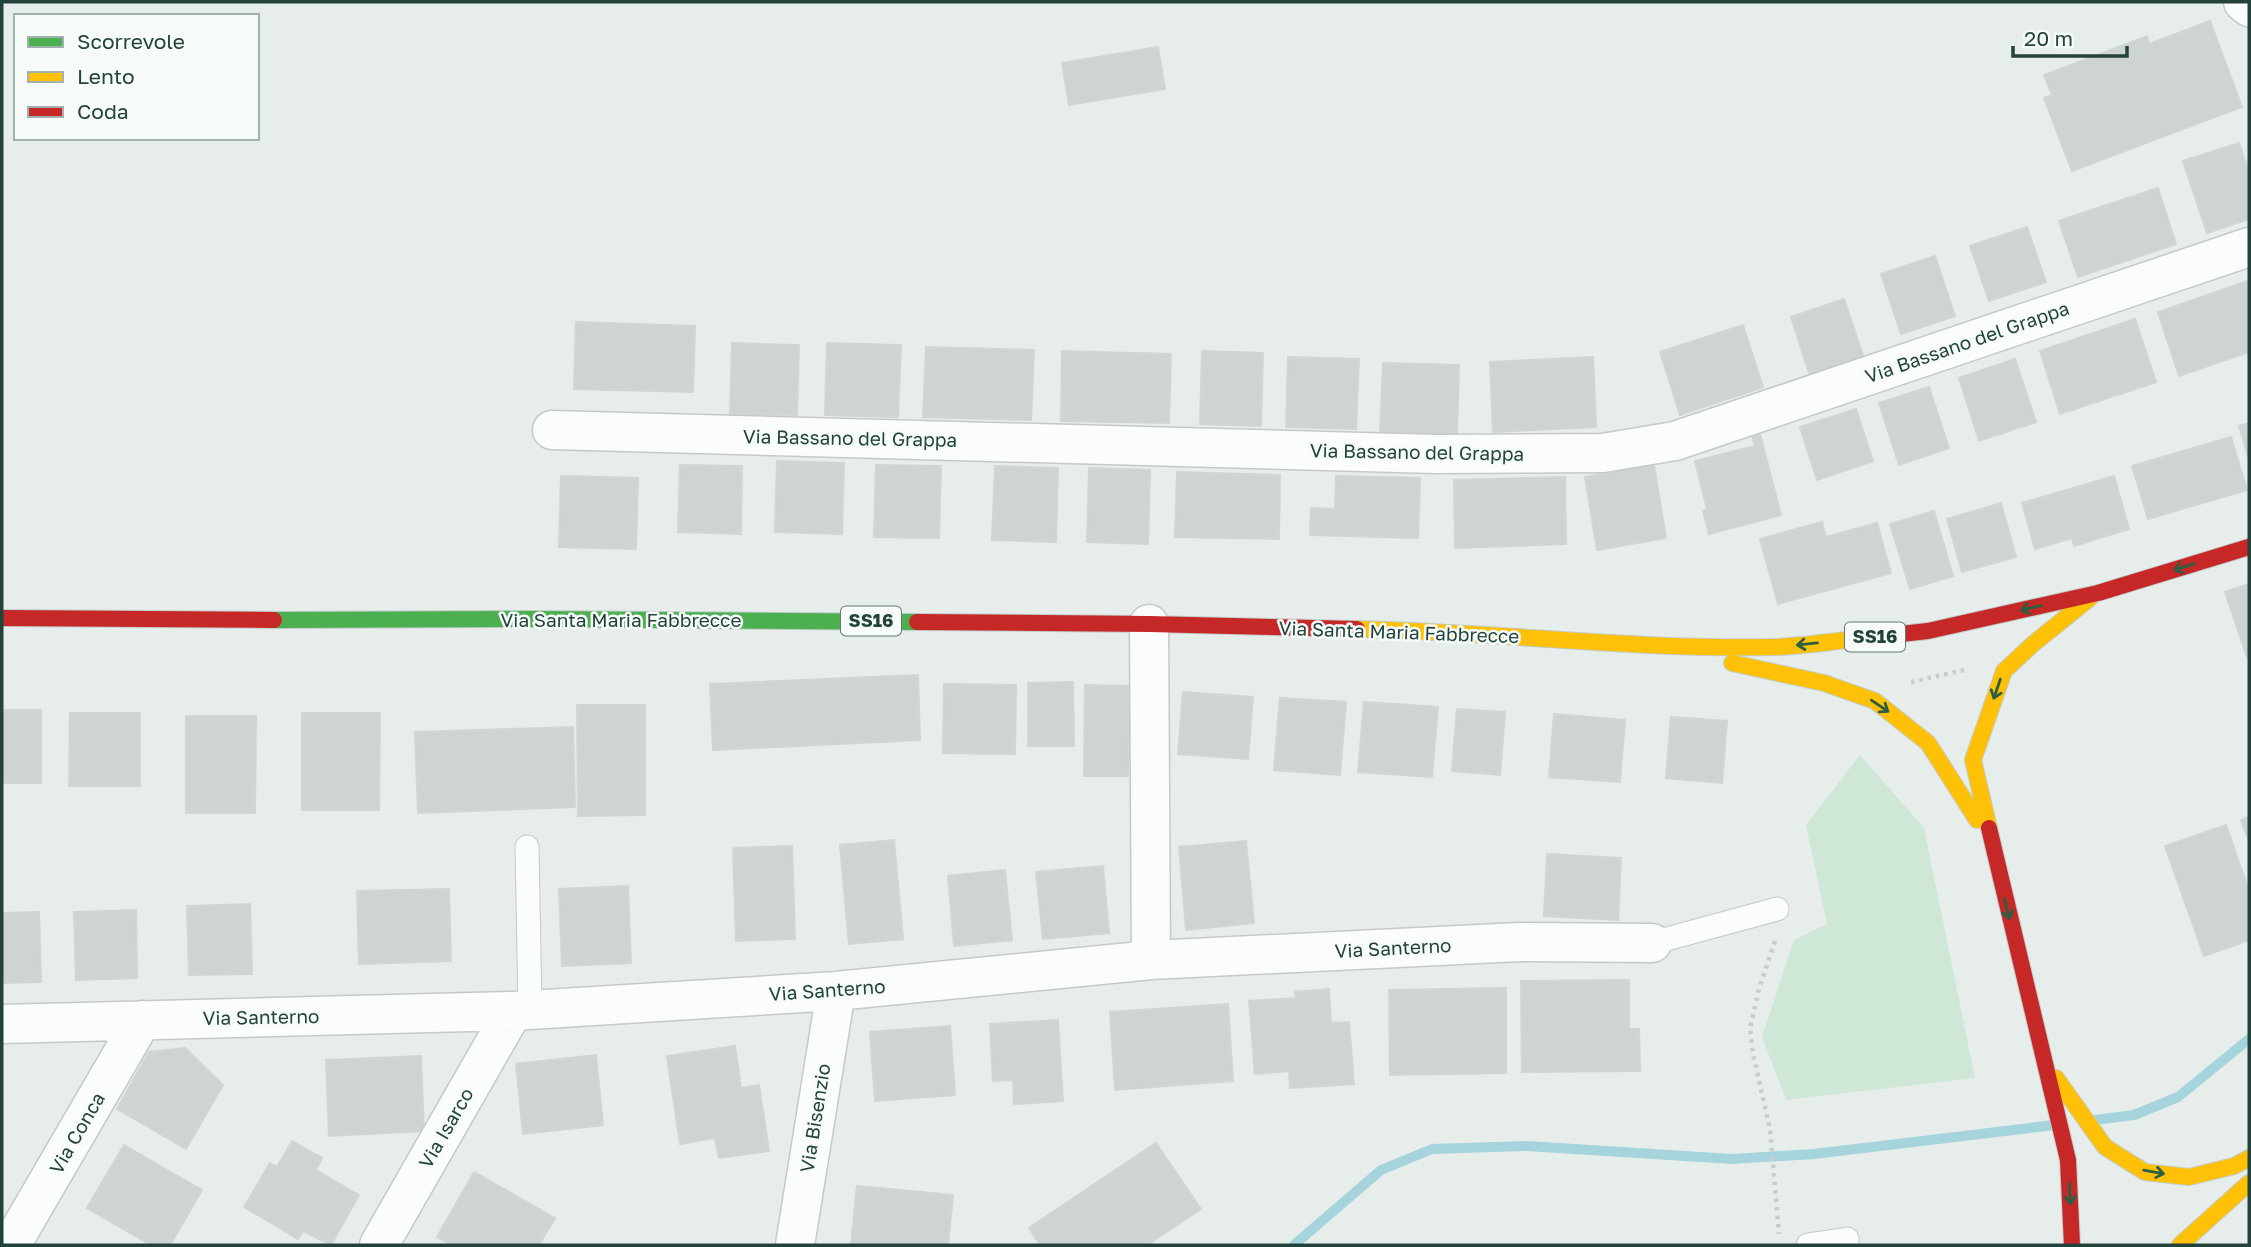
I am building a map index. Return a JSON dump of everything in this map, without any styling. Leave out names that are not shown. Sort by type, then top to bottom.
[{"type":"main road","name":"Via Santa Maria Fabbrecce","points":[[2,618],[1149,624],[1437,631],[1649,646],[1779,648],[1928,631],[2098,593],[2249,547]]},
{"type":"main road","name":"Via Santa Maria Fabbrecce","points":[[2073,1245],[2068,1160],[1973,760],[2004,671],[2033,644],[2098,593]]},
{"type":"main road","name":"Via Santa Maria Fabbrecce","points":[[2,628],[93,620]]},
{"type":"main road","name":"Via Santa Maria Fabbrecce","points":[[1649,646],[1824,683],[1875,701],[1928,743],[1991,842]]},
{"type":"main road","name":"Via Santa Maria Fabbrecce","points":[[2046,1062],[2105,1147],[2145,1172],[2189,1177],[2234,1166],[2249,1158]]},
{"type":"main road","points":[[2180,1245],[2249,1183]]},
{"type":"street","points":[[2243,2],[2249,7]]},
{"type":"street","name":"Via Bassano del Grappa","points":[[552,430],[1436,454],[1603,453],[1675,441],[2249,247]]},
{"type":"street","points":[[1149,624],[1151,960]]},
{"type":"street","name":"Via Santerno","points":[[2,1024],[522,1010],[836,991],[1151,960],[1520,942],[1652,943]]},
{"type":"street","name":"Via Bisenzio","points":[[795,1245],[836,991]]},
{"type":"street","name":"Via Isarco","points":[[379,1245],[522,1010]]},
{"type":"street","name":"Via Conca","points":[[11,1245],[142,1020]]},
{"type":"lane","points":[[522,1010],[527,847]]},
{"type":"lane","points":[[1652,943],[1777,909]]},
{"type":"lane","points":[[1808,1245],[1847,1239]]},
{"type":"path","points":[[1875,701],[1898,685],[1988,664],[2004,671]]},
{"type":"path","points":[[1777,909],[1778,933],[1759,989],[1750,1028],[1753,1054],[1770,1129],[1780,1245]]},
{"type":"green space","points":[[1860,755],[1924,828],[1975,1078],[1786,1100],[1762,1037],[1794,940],[1827,924],[1806,825]]},
{"type":"building","points":[[2210,21],[2242,107],[2072,171],[2044,98],[2052,95],[2044,75],[2147,36],[2149,44]]},
{"type":"building","points":[[1158,47],[1165,89],[1069,105],[1062,63]]},
{"type":"building","points":[[2239,143],[2249,173],[2249,219],[2207,233],[2183,161]]},
{"type":"building","points":[[2158,188],[2176,244],[2078,277],[2059,221]]},
{"type":"building","points":[[2027,227],[2046,282],[1989,301],[1970,246]]},
{"type":"building","points":[[1935,256],[1955,316],[1901,334],[1881,274]]},
{"type":"building","points":[[2248,281],[2249,352],[2179,376],[2158,312]]},
{"type":"building","points":[[1844,299],[1864,358],[1810,376],[1791,317]]},
{"type":"building","points":[[2135,319],[2156,382],[2060,414],[2040,351]]},
{"type":"building","points":[[576,322],[695,326],[693,392],[574,389]]},
{"type":"building","points":[[1743,325],[1763,387],[1680,415],[1660,352]]},
{"type":"building","points":[[732,343],[799,345],[797,415],[730,414]]},
{"type":"building","points":[[827,343],[901,345],[898,417],[825,415]]},
{"type":"building","points":[[926,347],[1034,350],[1031,420],[923,417]]},
{"type":"building","points":[[1062,351],[1171,354],[1169,423],[1061,421]]},
{"type":"building","points":[[1202,351],[1263,353],[1261,426],[1200,424]]},
{"type":"building","points":[[1288,357],[1359,359],[1356,429],[1286,427]]},
{"type":"building","points":[[1593,357],[1596,427],[1493,432],[1490,362]]},
{"type":"building","points":[[2015,359],[2036,422],[1979,441],[1959,378]]},
{"type":"building","points":[[1383,363],[1459,365],[1457,435],[1380,433]]},
{"type":"building","points":[[1929,387],[1949,448],[1899,465],[1879,403]]},
{"type":"building","points":[[1856,409],[1873,461],[1817,480],[1800,427]]},
{"type":"building","points":[[2249,423],[2249,460],[2239,426]]},
{"type":"building","points":[[1760,434],[1781,515],[1709,534],[1703,511],[1707,509],[1695,461],[1755,446],[1752,436]]},
{"type":"building","points":[[2231,437],[2247,490],[2148,519],[2132,466]]},
{"type":"building","points":[[777,461],[844,463],[842,534],[775,532]]},
{"type":"building","points":[[680,465],[742,466],[741,534],[678,532]]},
{"type":"building","points":[[876,465],[941,466],[939,538],[874,537]]},
{"type":"building","points":[[1654,465],[1666,538],[1597,550],[1585,477]]},
{"type":"building","points":[[995,466],[1058,468],[1056,542],[992,540]]},
{"type":"building","points":[[1089,468],[1150,470],[1148,544],[1087,542]]},
{"type":"building","points":[[1177,472],[1280,475],[1279,539],[1175,537]]},
{"type":"building","points":[[561,476],[638,478],[636,549],[559,547]]},
{"type":"building","points":[[1336,476],[1420,478],[1418,538],[1310,535],[1311,508],[1335,509]]},
{"type":"building","points":[[2114,476],[2129,529],[2074,546],[2072,538],[2035,549],[2022,503]]},
{"type":"building","points":[[1565,477],[1566,544],[1455,548],[1454,480]]},
{"type":"building","points":[[2001,503],[2016,557],[1962,572],[1947,519]]},
{"type":"building","points":[[1934,511],[1953,576],[1910,589],[1890,524]]},
{"type":"building","points":[[1822,522],[1826,537],[1877,523],[1891,573],[1778,604],[1760,539]]},
{"type":"building","points":[[2249,584],[2249,656],[2247,657],[2225,592]]},
{"type":"building","points":[[918,675],[920,740],[713,750],[710,684]]},
{"type":"building","points":[[1073,682],[1074,746],[1028,746],[1028,683]]},
{"type":"building","points":[[944,684],[1016,685],[1015,754],[943,753]]},
{"type":"building","points":[[1085,685],[1129,686],[1128,776],[1084,776]]},
{"type":"building","points":[[1183,692],[1253,697],[1248,759],[1178,754]]},
{"type":"building","points":[[1280,698],[1346,702],[1340,775],[1274,770]]},
{"type":"building","points":[[1364,702],[1438,707],[1432,777],[1358,772]]},
{"type":"building","points":[[577,705],[645,705],[645,815],[578,816]]},
{"type":"building","points":[[1457,709],[1505,712],[1500,775],[1452,771]]},
{"type":"building","points":[[2,710],[41,710],[41,783],[2,783]]},
{"type":"building","points":[[70,713],[140,713],[140,786],[69,786]]},
{"type":"building","points":[[302,713],[380,713],[379,810],[302,810]]},
{"type":"building","points":[[1554,714],[1625,720],[1620,782],[1549,777]]},
{"type":"building","points":[[186,716],[256,716],[255,813],[186,813]]},
{"type":"building","points":[[1671,717],[1727,721],[1722,783],[1666,778]]},
{"type":"building","points":[[573,727],[575,807],[418,813],[415,732]]},
{"type":"building","points":[[2249,817],[2249,841],[2241,820]]},
{"type":"building","points":[[2226,825],[2249,891],[2249,940],[2204,956],[2165,846]]},
{"type":"building","points":[[894,840],[903,939],[849,944],[840,845]]},
{"type":"building","points":[[1246,841],[1254,923],[1186,930],[1179,847]]},
{"type":"building","points":[[792,846],[795,939],[736,941],[733,848]]},
{"type":"building","points":[[1547,854],[1621,858],[1618,920],[1544,916]]},
{"type":"building","points":[[1103,866],[1109,933],[1043,939],[1036,872]]},
{"type":"building","points":[[1005,870],[1012,940],[954,946],[948,876]]},
{"type":"building","points":[[628,886],[631,963],[562,966],[559,889]]},
{"type":"building","points":[[449,889],[451,961],[359,964],[357,891]]},
{"type":"building","points":[[250,904],[252,974],[189,975],[187,906]]},
{"type":"building","points":[[136,910],[137,978],[76,980],[74,912]]},
{"type":"building","points":[[39,912],[41,982],[2,983],[2,913]]},
{"type":"building","points":[[1629,980],[1629,1029],[1639,1029],[1640,1071],[1522,1072],[1521,981]]},
{"type":"building","points":[[1506,988],[1506,1073],[1390,1075],[1389,990]]},
{"type":"building","points":[[1329,989],[1331,1023],[1349,1022],[1354,1084],[1290,1088],[1289,1071],[1255,1074],[1249,1001],[1296,998],[1295,992]]},
{"type":"building","points":[[1228,1004],[1233,1081],[1115,1090],[1110,1012]]},
{"type":"building","points":[[1058,1020],[1063,1101],[1014,1104],[1013,1080],[993,1081],[990,1024]]},
{"type":"building","points":[[950,1026],[955,1095],[875,1101],[870,1032]]},
{"type":"building","points":[[735,1046],[741,1088],[759,1085],[769,1151],[719,1158],[715,1138],[680,1144],[667,1056]]},
{"type":"building","points":[[185,1048],[223,1085],[186,1149],[117,1109],[149,1052]]},
{"type":"building","points":[[596,1055],[603,1125],[523,1134],[516,1064]]},
{"type":"building","points":[[421,1056],[424,1131],[329,1136],[326,1060]]},
{"type":"building","points":[[292,1141],[322,1158],[316,1170],[359,1195],[331,1245],[303,1231],[298,1239],[244,1207],[270,1163],[277,1167]]},
{"type":"building","points":[[1156,1143],[1201,1209],[1147,1245],[1040,1245],[1029,1228]]},
{"type":"building","points":[[124,1145],[202,1190],[170,1245],[151,1245],[87,1208]]},
{"type":"building","points":[[474,1172],[555,1218],[539,1245],[452,1245],[437,1237]]},
{"type":"building","points":[[857,1186],[953,1195],[948,1245],[851,1245]]},
{"type":"waterway","points":[[2095,1120],[2134,1115],[2178,1097],[2249,1039]]},
{"type":"waterway","points":[[1294,1245],[1381,1170],[1432,1149],[1527,1146],[1732,1159],[1814,1154],[2054,1125]]},
{"type":"traffic: fast","points":[[274,620],[917,622]]},
{"type":"traffic: slow","points":[[1989,828],[1973,760],[2004,671],[2090,598]]},
{"type":"traffic: slow","points":[[1357,629],[1671,646],[1786,646],[1855,639]]},
{"type":"traffic: slow","points":[[1732,663],[1824,683],[1875,701],[1928,743],[1977,820]]},
{"type":"traffic: slow","points":[[2056,1078],[2105,1147],[2145,1172],[2189,1177],[2234,1166],[2249,1158]]},
{"type":"traffic: slow","points":[[2180,1245],[2249,1183]]},
{"type":"traffic: jam","points":[[1855,639],[1928,631],[2098,593],[2249,547]]},
{"type":"traffic: jam","points":[[2,618],[274,620]]},
{"type":"traffic: jam","points":[[917,622],[1357,629]]},
{"type":"traffic: jam","points":[[1989,828],[2068,1160],[2072,1245]]}]
